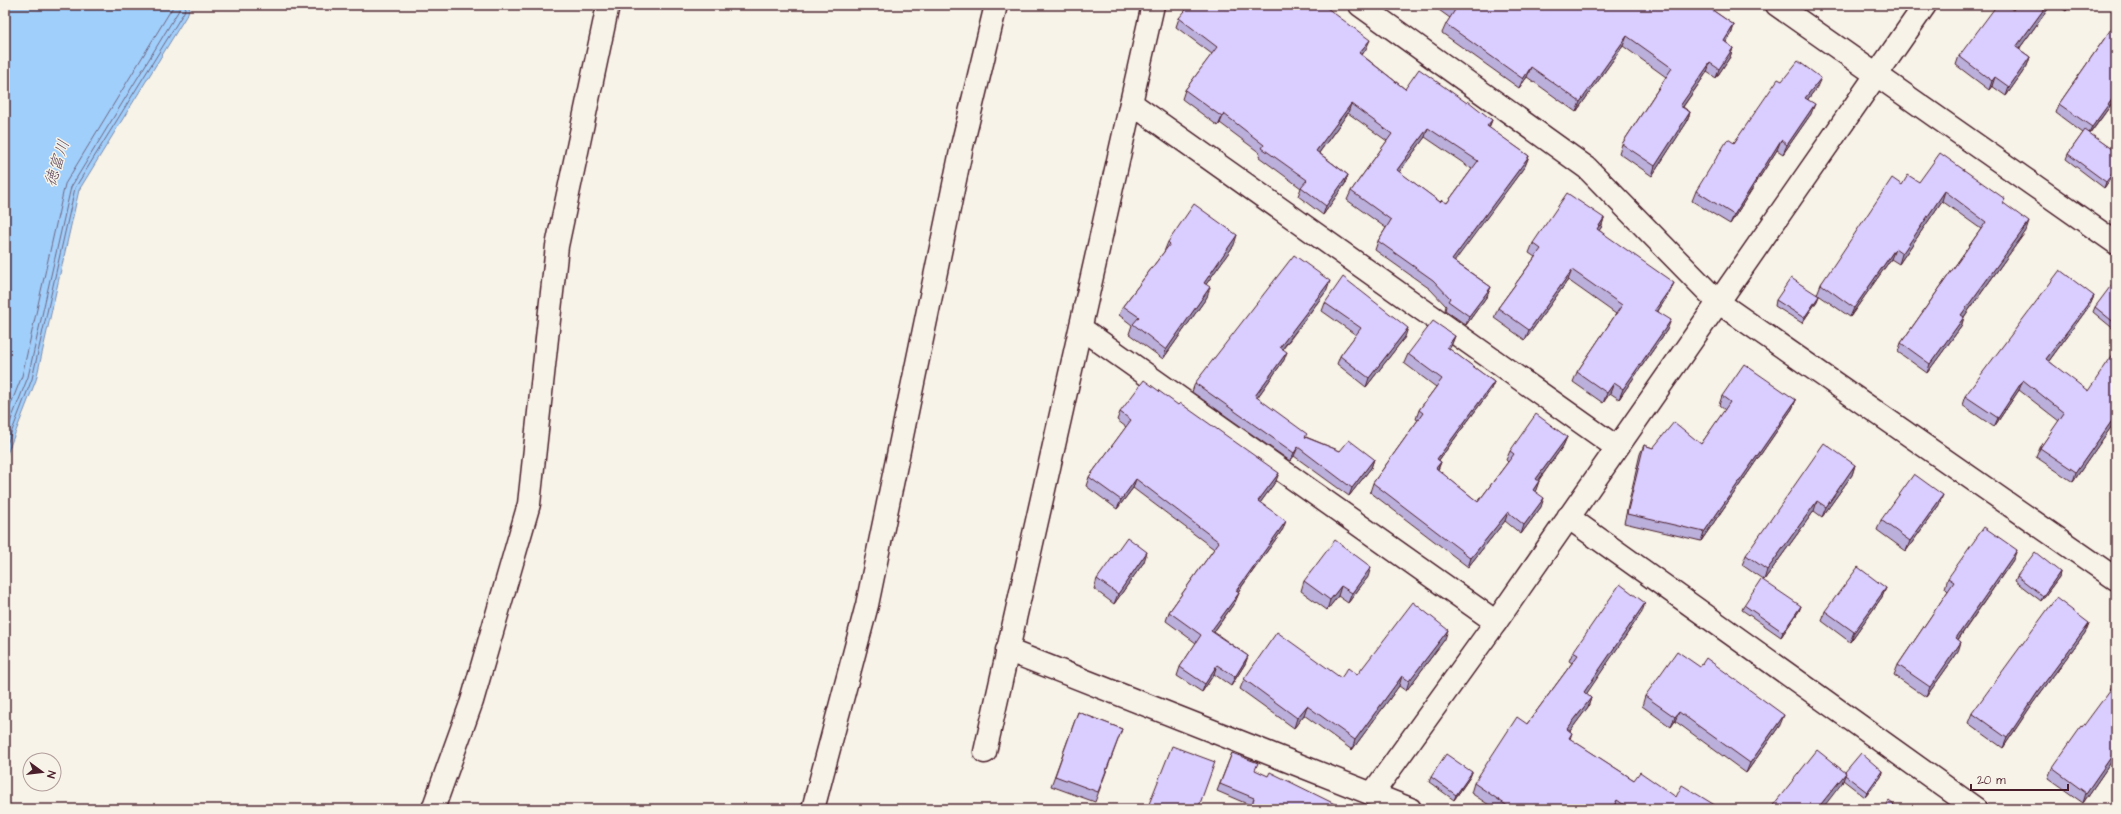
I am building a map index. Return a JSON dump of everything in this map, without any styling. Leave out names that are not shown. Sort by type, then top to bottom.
[{"type":"street","points":[[434,809],[472,701],[529,504],[557,246],[608,5]]},
{"type":"street","points":[[813,809],[867,605],[962,146],[996,5]]},
{"type":"street","points":[[985,752],[1007,650],[1082,329],[1153,5]]},
{"type":"street","points":[[1360,5],[1587,168],[1718,302],[2116,579]]},
{"type":"street","points":[[1777,5],[2116,243]]},
{"type":"street","points":[[1372,794],[1496,622],[1616,447],[1925,5]]},
{"type":"street","points":[[1131,103],[1616,447]]},
{"type":"street","points":[[1082,329],[1496,622]]},
{"type":"street","points":[[1568,517],[1976,809]]},
{"type":"street","points":[[1007,650],[1410,809]]},
{"type":"water","name":"徳富川","points":[[8,5],[190,5],[188,13],[79,190],[36,380],[5,459],[5,12]]},
{"type":"building","points":[[1190,5],[1229,5],[1236,10],[1239,5],[1323,5],[1370,40],[1359,53],[1405,89],[1419,69],[1467,103],[1468,101],[1492,120],[1487,126],[1529,156],[1452,260],[1491,287],[1469,316],[1448,301],[1450,298],[1433,280],[1378,241],[1391,220],[1351,191],[1392,134],[1351,104],[1316,151],[1348,175],[1326,206],[1301,187],[1307,180],[1262,148],[1264,145],[1224,114],[1222,117],[1185,90],[1217,47],[1179,18]],"holes":[[[1428,128],[1478,161],[1447,203],[1442,200],[1440,202],[1397,170]]]},
{"type":"building","points":[[1448,5],[1705,5],[1734,25],[1724,41],[1733,48],[1719,69],[1710,63],[1680,106],[1690,112],[1655,166],[1622,144],[1672,68],[1627,36],[1580,102],[1531,67],[1523,79],[1446,24],[1455,10]]},
{"type":"building","points":[[1997,5],[2006,5],[2013,10],[2017,5],[2047,5],[2016,47],[2030,57],[2009,87],[1995,77],[1992,81],[1959,56]]},
{"type":"building","points":[[2116,22],[2116,94],[2092,127],[2059,104]]},
{"type":"building","points":[[1798,61],[1821,78],[1805,98],[1815,104],[1787,145],[1781,140],[1734,215],[1696,191],[1728,139],[1734,143],[1778,79],[1782,81]]},
{"type":"building","points":[[2085,130],[2116,152],[2116,169],[2106,182],[2068,154]]},
{"type":"building","points":[[1940,153],[2005,199],[2002,202],[2029,222],[1961,315],[1964,317],[1930,364],[1901,343],[1986,222],[1945,191],[1902,254],[1895,249],[1854,308],[1821,284],[1892,178],[1902,185],[1908,175],[1919,182]]},
{"type":"building","points":[[1567,193],[1604,218],[1597,229],[1674,283],[1655,310],[1671,320],[1623,389],[1614,383],[1607,393],[1577,372],[1622,305],[1572,270],[1529,330],[1498,308],[1541,249],[1533,243]]},
{"type":"building","points":[[1194,204],[1237,235],[1204,283],[1210,287],[1166,350],[1133,324],[1139,317],[1123,306],[1170,244],[1168,242]]},
{"type":"building","points":[[1294,255],[1330,281],[1280,347],[1287,352],[1255,396],[1307,434],[1305,437],[1340,451],[1349,440],[1374,459],[1352,488],[1298,447],[1294,453],[1195,383]]},
{"type":"building","points":[[2060,270],[2094,296],[2046,359],[2088,391],[2116,350],[2116,415],[2076,472],[2040,448],[2064,413],[2023,380],[1998,418],[1965,396]]},
{"type":"building","points":[[1343,277],[1408,328],[1369,378],[1340,356],[1361,328],[1325,303]]},
{"type":"building","points":[[1791,278],[1819,296],[1804,318],[1776,300]]},
{"type":"building","points":[[2113,283],[2116,285],[2116,324],[2095,307]]},
{"type":"building","points":[[1433,321],[1455,336],[1447,347],[1494,382],[1437,459],[1441,462],[1436,468],[1478,502],[1514,454],[1510,451],[1536,414],[1567,437],[1536,479],[1539,481],[1533,490],[1544,498],[1524,525],[1508,512],[1471,558],[1373,483],[1423,413],[1419,410],[1442,379],[1408,354]]},
{"type":"building","points":[[1744,364],[1796,400],[1704,532],[1627,514],[1644,445],[1653,448],[1674,422],[1701,444],[1730,402],[1722,396]]},
{"type":"building","points":[[1144,380],[1178,405],[1180,403],[1279,473],[1258,501],[1286,521],[1236,591],[1239,593],[1211,631],[1248,656],[1235,677],[1217,665],[1205,684],[1180,667],[1201,635],[1169,612],[1219,542],[1136,479],[1121,500],[1089,477],[1131,420],[1120,412]]},
{"type":"building","points":[[1824,443],[1855,465],[1826,507],[1817,501],[1767,570],[1746,555]]},
{"type":"building","points":[[1914,474],[1943,495],[1910,541],[1881,520]]},
{"type":"building","points":[[1984,527],[2017,550],[1956,638],[1961,642],[1930,687],[1898,665],[1954,582],[1948,578]]},
{"type":"building","points":[[1127,537],[1147,552],[1118,594],[1097,579]]},
{"type":"building","points":[[1335,540],[1371,567],[1352,593],[1341,586],[1330,600],[1304,581]]},
{"type":"building","points":[[2035,552],[2060,572],[2043,596],[2017,576]]},
{"type":"building","points":[[1858,567],[1886,588],[1854,632],[1825,611]]},
{"type":"building","points":[[1761,579],[1801,606],[1783,632],[1744,605]]},
{"type":"building","points":[[1620,584],[1645,603],[1584,692],[1591,698],[1567,729],[1572,733],[1569,738],[1634,780],[1640,772],[1676,797],[1682,785],[1718,807],[1717,809],[1630,809],[1617,800],[1612,809],[1512,809],[1474,783],[1517,717],[1527,724],[1578,655],[1573,652]]},
{"type":"building","points":[[2056,598],[2089,623],[2037,693],[2007,738],[1972,713]]},
{"type":"building","points":[[1413,602],[1448,630],[1409,681],[1402,676],[1355,740],[1307,706],[1297,718],[1244,679],[1277,632],[1341,678],[1348,668],[1357,675]]},
{"type":"building","points":[[1677,651],[1700,667],[1706,658],[1784,715],[1750,763],[1679,712],[1675,717],[1645,696]]},
{"type":"building","points":[[2116,682],[2116,750],[2086,793],[2052,768],[2081,727],[2082,728]]},
{"type":"building","points":[[1078,712],[1122,729],[1098,792],[1055,776]]},
{"type":"building","points":[[1172,746],[1215,762],[1198,809],[1147,809]]},
{"type":"building","points":[[1817,750],[1846,773],[1817,809],[1770,809]]},
{"type":"building","points":[[1232,753],[1258,763],[1255,770],[1268,776],[1270,772],[1345,809],[1251,809],[1254,798],[1220,784]]},
{"type":"building","points":[[1861,753],[1882,771],[1867,792],[1845,775],[1845,772]]},
{"type":"building","points":[[1446,754],[1472,772],[1456,795],[1431,777]]},
{"type":"building","points":[[1889,801],[1899,809],[1883,809]]}]
